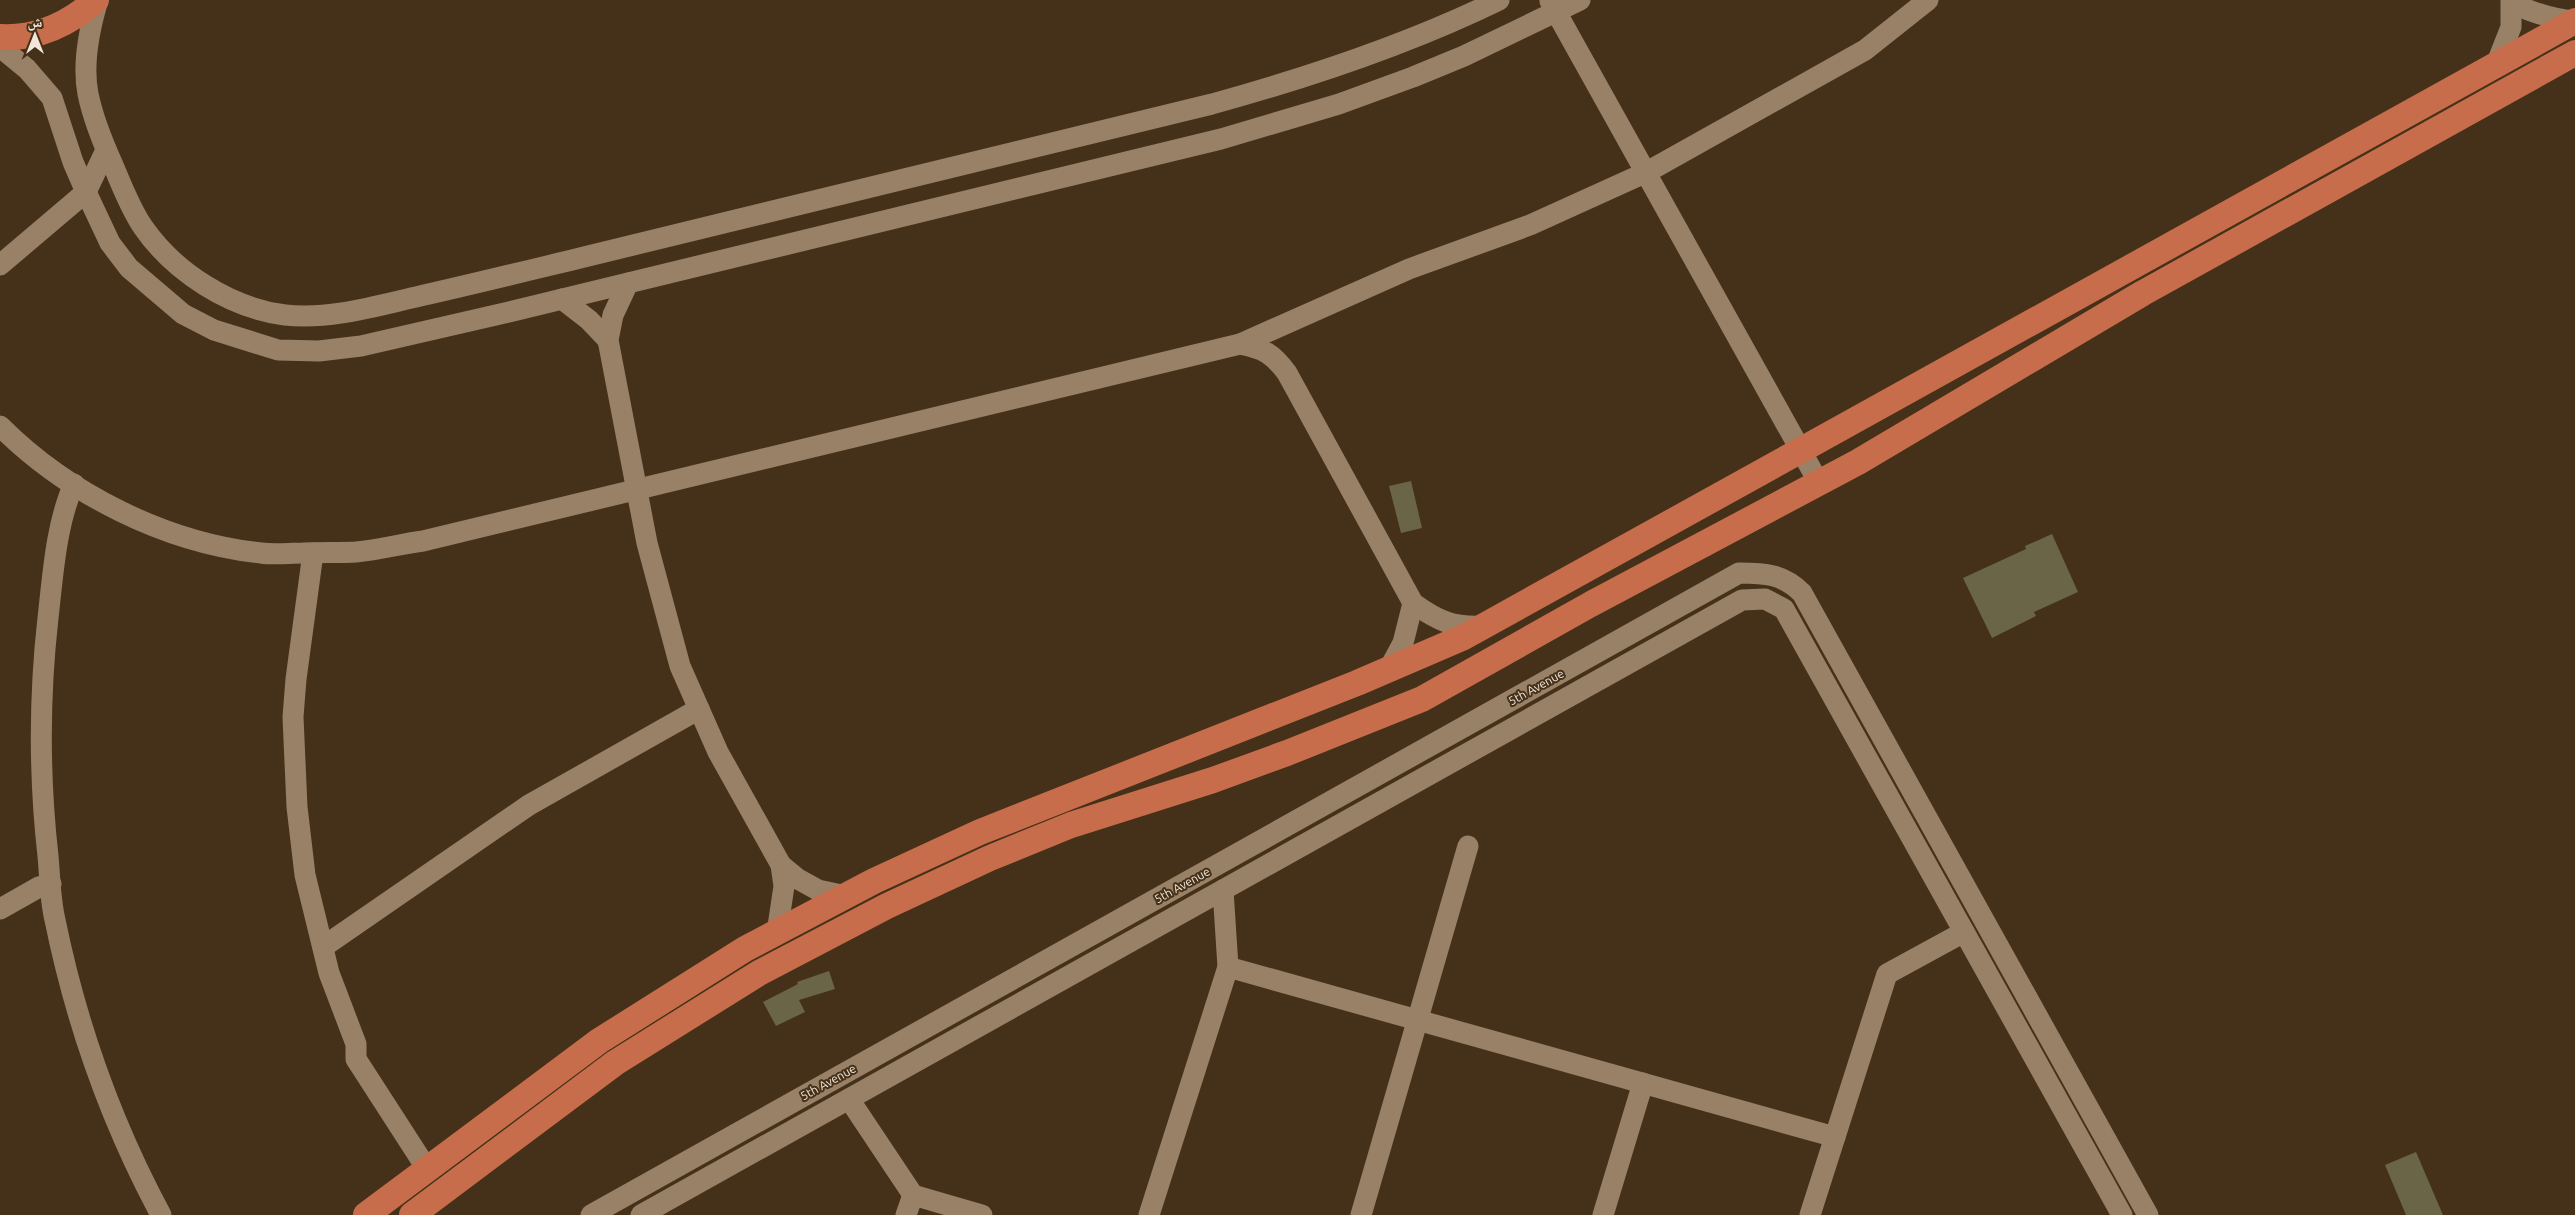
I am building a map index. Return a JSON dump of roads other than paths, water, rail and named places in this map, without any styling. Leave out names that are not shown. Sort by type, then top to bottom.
[{"type":"main road","points":[[0,37],[35,34],[59,26],[97,0]]},
{"type":"main road","points":[[366,1215],[599,1041],[713,969],[776,933],[846,896],[980,832],[1389,670],[1485,626],[2575,21]]},
{"type":"main road","points":[[412,1215],[615,1063],[759,973],[887,906],[990,858],[1071,825],[1278,757],[1422,699],[1590,604],[1866,457],[2143,293],[2575,53]]},
{"type":"street","points":[[97,0],[89,30],[86,60],[88,92],[106,150],[141,224],[156,244],[202,284],[228,298],[283,315],[320,316],[353,311],[504,277],[1212,104],[1326,71],[1449,24],[1499,0]]},
{"type":"street","points":[[0,47],[27,69],[52,98],[70,154],[86,192],[110,243],[129,268],[183,314],[214,330],[278,350],[319,351],[361,346],[562,299],[1221,139],[1304,116],[1464,56],[1553,6],[1580,0]]},
{"type":"street","points":[[0,426],[40,462],[74,484],[134,518],[185,538],[224,548],[263,554],[356,552],[424,541],[1240,344],[1409,269],[1530,225],[1647,172],[1865,50],[1928,0]]},
{"type":"street","points":[[2496,65],[2511,27],[2511,1],[2536,14],[2556,20],[2575,21]]},
{"type":"street","points":[[1553,6],[1819,483]]},
{"type":"street","points":[[0,265],[86,192],[106,150]]},
{"type":"street","points":[[628,283],[613,315],[608,340],[647,543],[680,666],[718,752],[781,865],[784,886],[776,933]]},
{"type":"street","points":[[562,299],[589,320],[608,340]]},
{"type":"street","points":[[1240,344],[1257,347],[1274,356],[1287,374],[1413,603],[1430,615],[1450,624],[1465,627],[1485,626]]},
{"type":"street","points":[[74,484],[67,500],[53,574],[40,711],[43,803],[54,918],[81,1026],[103,1088],[131,1157],[161,1215]]},
{"type":"street","points":[[313,553],[296,679],[294,749],[305,875],[329,973],[356,1044],[356,1059],[427,1170]]},
{"type":"street","name":"5th Avenue","points":[[591,1215],[1739,574],[1777,576],[1792,583],[1802,593],[2148,1215]]},
{"type":"street","name":"5th Avenue","points":[[641,1215],[1742,600],[1765,599],[1784,609],[1964,932]]},
{"type":"street","points":[[1389,670],[1403,643],[1413,603]]},
{"type":"street","points":[[323,947],[529,805],[699,709]]},
{"type":"street","points":[[1361,1215],[1468,846]]},
{"type":"street","points":[[781,865],[798,879],[818,890],[846,896]]},
{"type":"street","points":[[0,909],[39,887],[51,884]]},
{"type":"street","points":[[1150,1215],[1228,967],[1223,890]]},
{"type":"street","points":[[1810,1215],[1887,974],[1964,932],[2122,1215]]},
{"type":"street","points":[[1228,967],[1835,1137]]},
{"type":"street","points":[[1603,1215],[1643,1084]]},
{"type":"street","points":[[849,1099],[913,1195],[982,1215]]},
{"type":"street","points":[[906,1215],[913,1195]]}]
